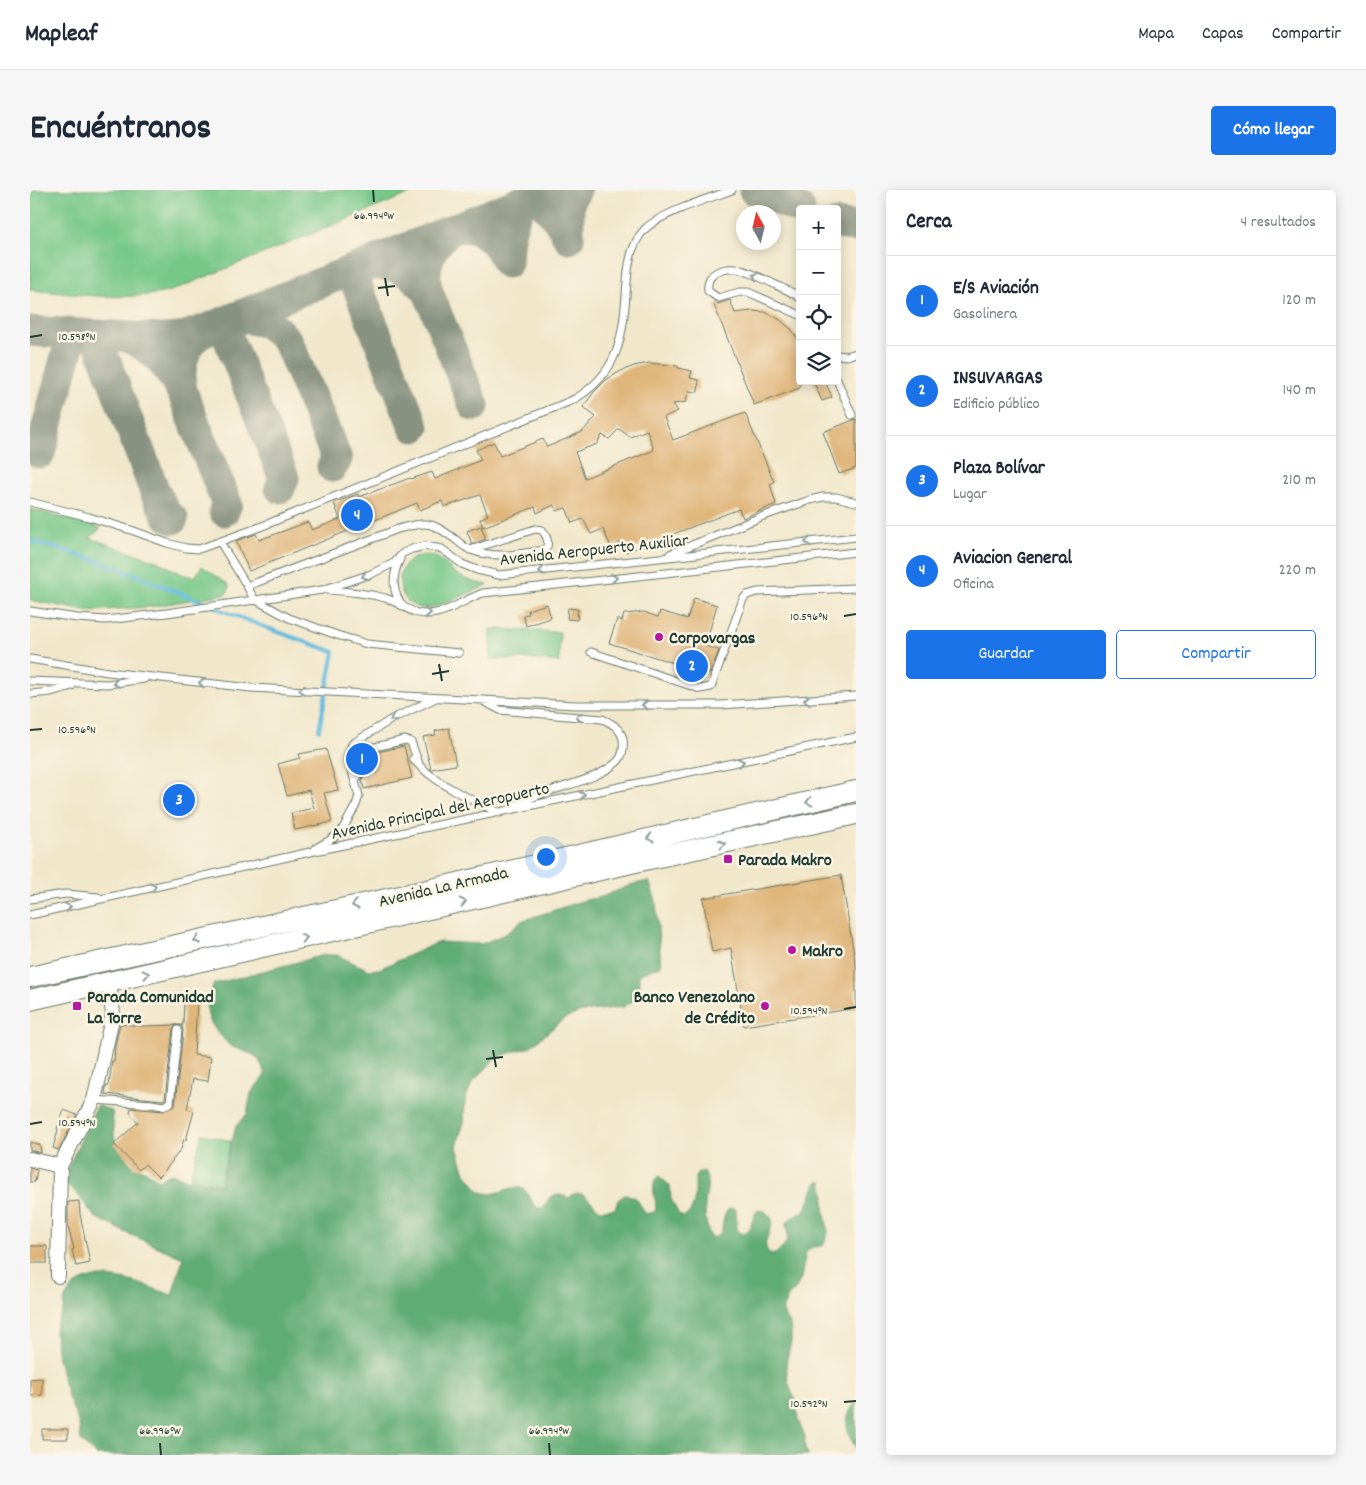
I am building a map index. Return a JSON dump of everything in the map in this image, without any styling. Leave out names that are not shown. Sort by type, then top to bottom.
[{"type":"main road","name":"Avenida La Armada","points":[[30,977],[442,886],[856,790]]},
{"type":"main road","name":"Avenida La Armada","points":[[30,1000],[649,859],[856,814]]},
{"type":"street","points":[[58,1276],[60,1166],[94,1100],[112,1014],[109,982]]},
{"type":"street","points":[[30,1159],[60,1166]]},
{"type":"lane","points":[[30,502],[98,520],[186,548],[199,549],[564,403],[587,392],[605,375],[619,341],[624,320],[628,269],[635,244],[640,235],[653,223],[672,213],[732,190]]},
{"type":"lane","points":[[796,295],[742,270],[727,269],[711,275],[708,280],[708,291],[718,298],[740,292],[748,292],[796,313]]},
{"type":"lane","points":[[841,355],[847,356],[856,353]]},
{"type":"lane","points":[[839,385],[852,415]]},
{"type":"lane","points":[[660,558],[761,517],[810,500],[836,497],[856,502]]},
{"type":"lane","points":[[247,586],[398,529],[416,524],[430,523],[470,550],[485,554],[514,555],[545,550],[547,540],[542,530],[535,529],[470,550]]},
{"type":"lane","name":"Avenida Aeropuerto Auxiliar","points":[[30,611],[106,620],[322,590],[371,574],[394,562],[404,553],[418,547],[432,546],[442,549],[462,564],[499,575],[856,537]]},
{"type":"lane","points":[[220,542],[254,599],[289,618],[367,644],[459,653]]},
{"type":"lane","name":"Avenida Aeropuerto Auxiliar","points":[[322,590],[349,592],[387,599],[408,611],[424,614],[448,610],[483,593],[856,552]]},
{"type":"lane","points":[[404,553],[396,567],[394,583],[396,595],[408,611]]},
{"type":"lane","points":[[591,652],[700,689],[710,687],[743,599],[747,595],[757,592],[856,588]]},
{"type":"lane","points":[[30,659],[154,678],[251,688],[576,705],[721,705],[856,696]]},
{"type":"lane","points":[[30,681],[108,684],[154,678]]},
{"type":"lane","points":[[30,694],[51,692],[77,684]]},
{"type":"lane","points":[[310,852],[340,832],[356,805],[359,796],[348,757],[352,744],[392,720],[436,698]]},
{"type":"lane","points":[[413,759],[420,767],[469,798],[500,813],[535,796],[578,782],[610,767],[622,756],[622,739],[615,726],[602,719],[500,710],[479,700]]},
{"type":"lane","name":"Avenida Principal del Aeropuerto","points":[[30,915],[310,852],[856,737]]},
{"type":"lane","points":[[349,753],[404,740],[411,742],[414,746],[420,767]]},
{"type":"lane","points":[[355,782],[359,773],[366,770]]},
{"type":"lane","points":[[30,899],[66,894],[106,898]]},
{"type":"lane","points":[[94,1100],[163,1106],[170,1103],[178,1030]]},
{"type":"green space","points":[[30,190],[419,190],[171,291],[119,297],[30,290]]},
{"type":"green space","points":[[30,509],[101,528],[90,538],[159,562],[184,575],[195,577],[202,566],[229,585],[229,589],[226,594],[149,607],[86,611],[30,600]]},
{"type":"green space","points":[[425,555],[440,559],[465,579],[488,585],[435,607],[417,607],[408,602],[403,594],[400,584],[401,574],[405,565],[413,558]]},
{"type":"green space","points":[[491,629],[560,632],[559,662],[528,659],[490,659]]},
{"type":"green space","points":[[649,881],[656,901],[661,966],[640,974],[640,993],[625,1006],[582,1012],[565,1018],[530,1047],[495,1059],[472,1083],[465,1100],[464,1123],[457,1147],[464,1170],[479,1191],[497,1193],[511,1188],[521,1188],[526,1191],[538,1208],[543,1208],[551,1196],[560,1195],[569,1198],[577,1193],[585,1196],[600,1210],[615,1209],[618,1200],[626,1194],[636,1198],[646,1214],[655,1212],[654,1185],[659,1176],[670,1186],[671,1199],[679,1215],[684,1217],[693,1205],[695,1177],[703,1171],[707,1180],[705,1213],[710,1236],[714,1238],[721,1233],[724,1216],[730,1208],[736,1209],[737,1229],[740,1233],[744,1234],[749,1229],[758,1210],[763,1211],[772,1219],[766,1245],[767,1250],[772,1255],[780,1250],[786,1242],[788,1236],[786,1224],[788,1221],[805,1209],[817,1182],[822,1182],[828,1233],[823,1246],[812,1247],[806,1252],[801,1278],[795,1290],[789,1295],[783,1308],[783,1312],[790,1324],[791,1333],[786,1363],[788,1381],[796,1404],[798,1420],[805,1436],[805,1449],[809,1455],[96,1455],[81,1441],[79,1424],[68,1397],[58,1358],[55,1332],[65,1299],[74,1287],[85,1280],[99,1277],[130,1281],[172,1295],[183,1258],[95,1217],[77,1194],[65,1183],[67,1170],[97,1105],[112,1111],[115,1145],[134,1168],[145,1170],[158,1180],[172,1173],[182,1178],[220,1186],[236,1126],[247,1114],[251,1093],[265,1075],[260,1062],[254,1055],[230,1045],[215,1030],[211,1023],[207,1005],[214,984],[324,955],[337,955],[369,970],[379,969],[439,942],[482,944],[507,933],[521,921],[585,900],[602,897],[633,884]]},
{"type":"green space","points":[[202,1134],[231,1141],[220,1185],[190,1178]]},
{"type":"green space","points":[[856,1403],[856,1448],[848,1431],[847,1419]]},
{"type":"building","points":[[730,300],[735,313],[765,312],[779,319],[791,329],[796,336],[796,385],[800,385],[800,388],[754,405],[714,305]]},
{"type":"building","points":[[649,363],[678,366],[678,368],[692,371],[690,378],[699,380],[698,392],[688,391],[686,402],[673,404],[678,411],[664,417],[673,440],[745,413],[774,482],[770,484],[776,504],[743,518],[739,509],[626,552],[622,542],[611,547],[603,529],[591,534],[583,519],[572,523],[566,508],[556,511],[554,505],[537,513],[535,507],[483,527],[480,519],[488,515],[480,495],[444,507],[442,501],[420,510],[417,503],[249,571],[236,541],[256,534],[259,540],[308,522],[312,530],[340,519],[334,503],[358,494],[359,497],[432,472],[435,479],[481,460],[476,450],[494,442],[500,456],[543,439],[547,447],[582,432],[596,417],[583,407],[594,392],[606,380],[634,366]],"holes":[[[619,429],[630,437],[647,430],[654,450],[585,478],[575,452],[597,444],[602,435],[609,439]]]},
{"type":"building","points":[[815,385],[827,385],[832,397],[822,401]]},
{"type":"building","points":[[856,419],[856,468],[839,474],[823,432]]},
{"type":"building","points":[[481,526],[486,539],[472,544],[467,531]]},
{"type":"building","name":"Corpovargas","points":[[694,598],[717,605],[705,646],[719,650],[710,674],[609,643],[617,619],[622,621],[624,614],[644,612],[658,617],[660,611],[687,619]]},
{"type":"building","points":[[547,604],[551,618],[526,626],[523,615],[529,614],[528,610]]},
{"type":"building","points":[[568,608],[578,609],[577,620],[567,619]]},
{"type":"building","points":[[449,728],[456,765],[431,769],[423,737],[436,735],[435,731]]},
{"type":"building","points":[[404,746],[412,778],[364,789],[363,777],[370,774],[371,768],[366,765],[358,768],[356,757]]},
{"type":"building","points":[[326,749],[338,790],[324,793],[332,822],[295,830],[291,813],[314,808],[309,790],[287,796],[278,764],[300,758],[299,754]]},
{"type":"building","name":"Makro","points":[[841,875],[856,966],[856,1008],[744,1026],[731,948],[712,952],[703,898]]},
{"type":"building","points":[[184,1002],[197,1002],[194,1055],[211,1057],[208,1081],[193,1079],[187,1109],[194,1111],[186,1140],[184,1139],[181,1149],[158,1177],[145,1164],[139,1170],[114,1144],[138,1122],[130,1113],[131,1108],[163,1111],[175,1106],[183,1031],[182,1026],[177,1025],[183,1025]]},
{"type":"building","points":[[120,1024],[143,1026],[176,1025],[173,1029],[165,1099],[105,1094],[106,1085],[109,1085]]},
{"type":"building","points":[[64,1110],[77,1115],[59,1150],[53,1148]]},
{"type":"building","points":[[30,1142],[40,1145],[41,1153],[30,1150]]},
{"type":"building","points":[[30,1168],[37,1170],[35,1182],[30,1182]]},
{"type":"building","points":[[79,1201],[90,1263],[76,1266],[68,1226],[68,1202]]},
{"type":"building","points":[[30,1246],[47,1246],[47,1263],[30,1263]]},
{"type":"building","points":[[42,1378],[42,1395],[30,1396],[30,1379]]},
{"type":"building","points":[[42,1429],[68,1429],[68,1439],[42,1439]]},
{"type":"waterway","points":[[30,541],[99,562],[209,605]]},
{"type":"waterway","points":[[216,608],[334,652],[319,730]]},
{"type":"taxiway","points":[[30,331],[163,339],[180,338],[550,190]]},
{"type":"taxiway","points":[[459,227],[475,229],[489,237],[504,255],[507,263],[511,230],[519,207],[524,200],[536,199],[544,204],[569,238],[569,203],[576,190]]},
{"type":"taxiway","points":[[754,190],[796,207]]},
{"type":"taxiway","points":[[841,225],[856,227]]},
{"type":"taxiway","points":[[366,265],[385,265],[401,269],[414,278],[428,292],[426,283],[428,259],[436,245],[447,232]]},
{"type":"taxiway","points":[[354,278],[414,427]]},
{"type":"taxiway","points":[[428,292],[474,406]]},
{"type":"taxiway","points":[[127,337],[154,353],[172,375],[183,394],[181,383],[183,359],[194,339],[202,333],[213,329],[225,330],[232,319],[245,318],[267,323],[288,342],[337,459],[332,467]]},
{"type":"taxiway","points":[[225,330],[284,478],[280,488]]},
{"type":"taxiway","points":[[40,453],[68,349]]},
{"type":"taxiway","points":[[101,349],[155,492],[167,515],[173,519]]},
{"type":"taxiway","points":[[183,394],[227,504],[224,511]]},
{"type":"place","name":"Aviacion General","points":[[357,515]]},
{"type":"place","name":"Corpovargas","points":[[659,637]]},
{"type":"place","name":"INSUVARGAS","points":[[692,666]]},
{"type":"place","name":"E/S Aviación","points":[[362,759]]},
{"type":"place","name":"Plaza Bolívar","points":[[179,800]]},
{"type":"place","name":"Parada Makro","points":[[728,859]]},
{"type":"place","name":"Makro","points":[[792,950]]},
{"type":"place","name":"Parada Comunidad La Torre","points":[[77,1006]]},
{"type":"place","name":"Banco Venezolano de Crédito","points":[[765,1006]]}]
